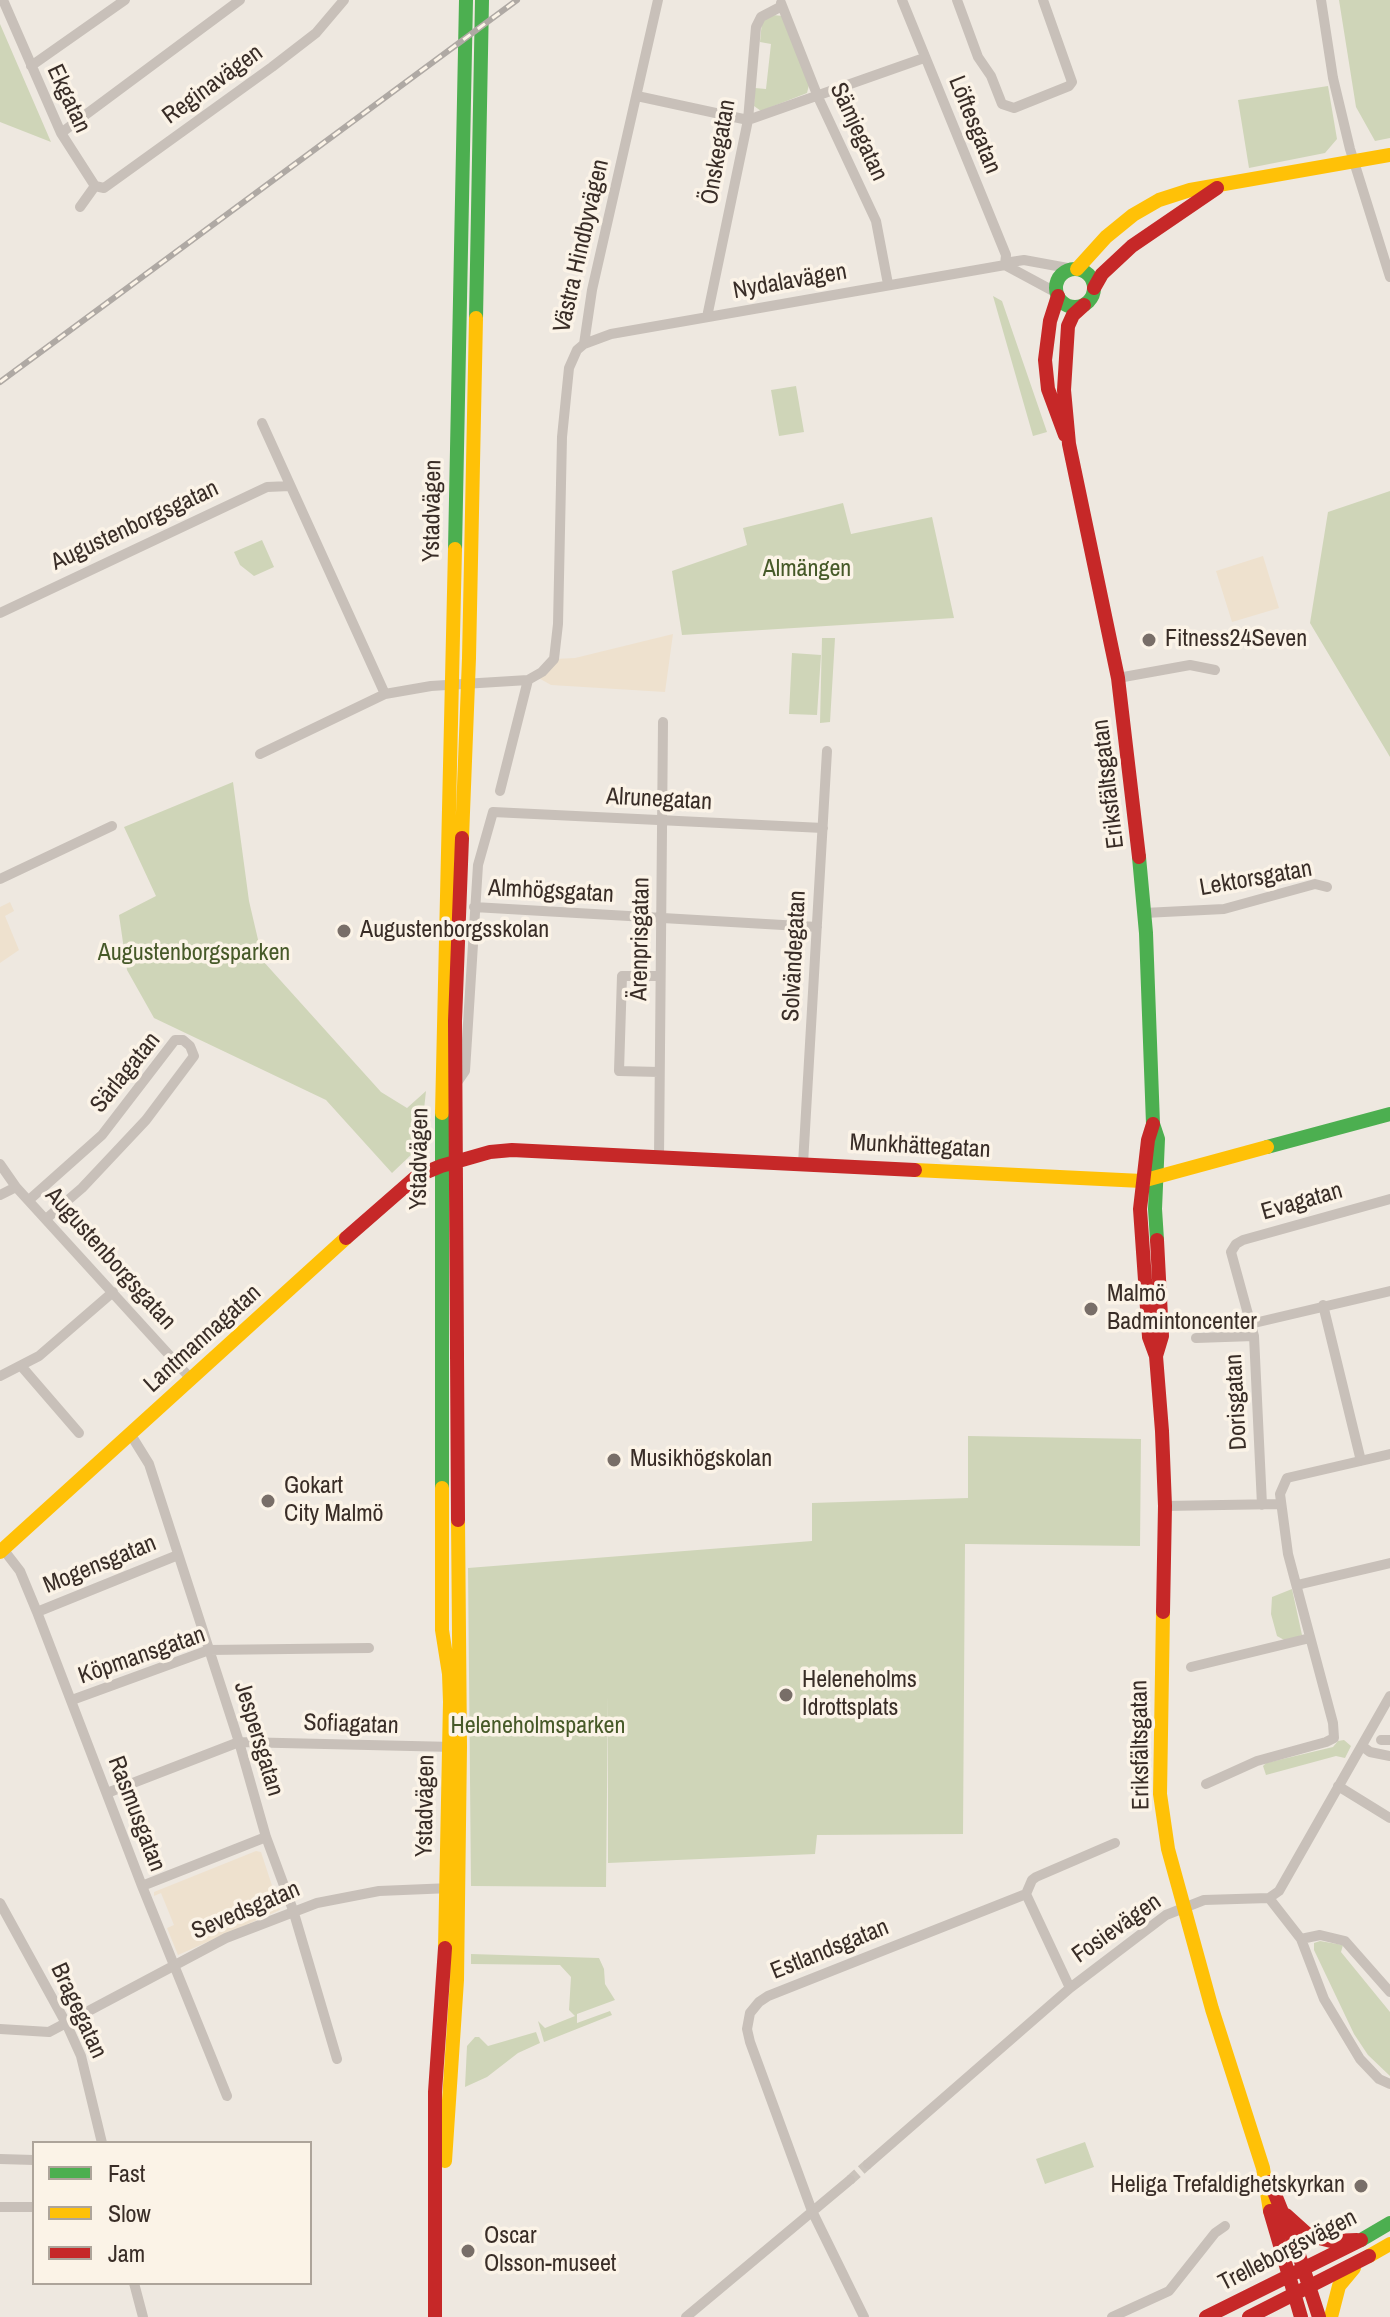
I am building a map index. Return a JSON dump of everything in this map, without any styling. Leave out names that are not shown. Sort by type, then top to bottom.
[{"type":"main road","name":"Ystadvägen","points":[[445,2317],[445,2164],[454,2032],[452,1888],[455,1747],[448,1164],[452,685],[466,0]]},
{"type":"main road","name":"Ystadvägen","points":[[448,1164],[456,1084],[455,1021],[468,684],[482,0]]},
{"type":"main road","points":[[1220,186],[1132,246],[1102,274],[1093,295],[1084,305],[1069,306],[1058,294],[1058,281],[1062,275],[1075,269],[1133,215],[1159,200],[1190,190],[1390,155]]},
{"type":"main road","points":[[1075,269],[1089,275],[1094,288]]},
{"type":"main road","name":"Eriksfältsgatan","points":[[1058,294],[1050,321],[1045,371],[1056,416],[1069,444]]},
{"type":"main road","name":"Eriksfältsgatan","points":[[1084,305],[1073,315],[1068,326],[1065,353],[1064,390],[1069,444],[1118,678],[1144,913],[1153,1124],[1150,1180],[1155,1209],[1162,1336],[1156,1356],[1165,1506],[1160,1794],[1168,1849],[1216,2022],[1263,2168],[1283,2212],[1319,2317]]},
{"type":"main road","name":"Munkhättegatan","points":[[448,1164],[490,1152],[512,1150],[1150,1180],[1390,1114]]},
{"type":"main road","name":"Lantmannagatan","points":[[2,1551],[400,1189],[417,1176],[448,1164]]},
{"type":"main road","name":"Ystadvägen","points":[[435,2317],[435,2092],[452,1888]]},
{"type":"main road","name":"Eriksfältsgatan","points":[[1263,2168],[1270,2214],[1301,2317]]},
{"type":"main road","points":[[1283,2212],[1315,2237],[1331,2241],[1361,2240]]},
{"type":"main road","name":"Trelleborgsvägen","points":[[1206,2317],[1390,2223]]},
{"type":"main road","name":"Trelleborgsvägen","points":[[1249,2317],[1390,2244]]},
{"type":"main road","points":[[1331,2317],[1339,2286],[1365,2258]]},
{"type":"street","name":"Ekgatan","points":[[3,0],[61,133],[95,186]]},
{"type":"street","points":[[31,66],[125,0]]},
{"type":"street","points":[[61,133],[240,0]]},
{"type":"street","name":"Reginavägen","points":[[95,186],[104,188],[272,67],[316,33],[344,0]]},
{"type":"street","name":"Västra Hindbyvägen","points":[[528,680],[542,672],[554,659],[558,624],[565,394],[573,356],[584,344],[592,290],[658,0]]},
{"type":"street","name":"Löftesgatan","points":[[902,0],[1006,255],[1005,265]]},
{"type":"street","points":[[957,0],[973,46],[991,76],[1002,104],[1014,108],[1069,86],[1072,82],[1043,0]]},
{"type":"street","points":[[1321,0],[1333,78],[1354,162],[1390,277]]},
{"type":"street","name":"Sämjegatan","points":[[781,3],[818,97],[876,221],[888,284]]},
{"type":"street","name":"Önskegatan","points":[[707,317],[748,120],[758,20],[781,3]]},
{"type":"street","points":[[637,96],[748,120],[924,58]]},
{"type":"street","points":[[80,207],[95,186]]},
{"type":"street","name":"Nydalavägen","points":[[584,344],[611,334],[1024,260],[1075,269]]},
{"type":"street","points":[[1005,265],[1058,294]]},
{"type":"street","points":[[262,423],[385,694]]},
{"type":"street","name":"Augustenborgsgatan","points":[[0,613],[267,487],[290,486]]},
{"type":"street","points":[[1118,678],[1190,665],[1215,670]]},
{"type":"street","points":[[260,754],[385,694],[452,685],[528,680],[500,791]]},
{"type":"street","name":"Ärenprisgatan","points":[[659,1157],[663,722]]},
{"type":"street","name":"Solvändegatan","points":[[803,1164],[827,751]]},
{"type":"street","name":"Ystadvägen","points":[[456,1084],[465,1071],[478,865],[493,812]]},
{"type":"street","name":"Alrunegatan","points":[[493,812],[823,828]]},
{"type":"street","points":[[0,879],[112,826]]},
{"type":"street","name":"Lektorsgatan","points":[[1144,913],[1224,909],[1315,884],[1327,887]]},
{"type":"street","name":"Almhögsgatan","points":[[474,907],[817,927]]},
{"type":"street","points":[[659,1072],[619,1071],[622,976],[660,976]]},
{"type":"street","name":"Särlagatan","points":[[29,1200],[102,1135],[175,1040],[183,1040],[190,1046],[194,1056],[146,1120],[82,1188],[46,1219]]},
{"type":"street","name":"Augustenborgsgatan","points":[[0,1164],[16,1187],[192,1380]]},
{"type":"street","points":[[0,1195],[16,1187]]},
{"type":"street","name":"Evagatan","points":[[1231,1252],[1243,1240],[1390,1199]]},
{"type":"street","name":"Dorisgatan","points":[[1231,1252],[1254,1336],[1262,1505]]},
{"type":"street","points":[[1250,1324],[1390,1291]]},
{"type":"street","points":[[0,1376],[39,1356],[113,1292]]},
{"type":"street","points":[[1323,1305],[1361,1461]]},
{"type":"street","points":[[1196,1338],[1254,1336]]},
{"type":"street","points":[[22,1367],[79,1433]]},
{"type":"street","name":"Jespersgatan","points":[[131,1435],[149,1464],[239,1742],[266,1837],[293,1910],[337,2059]]},
{"type":"street","points":[[1261,1483],[1390,1454]]},
{"type":"street","points":[[1206,1784],[1257,1761],[1334,1738],[1280,1504],[1280,1494],[1287,1478]]},
{"type":"street","points":[[1165,1506],[1280,1504]]},
{"type":"street","name":"Rasmusgatan","points":[[2,1551],[20,1571],[37,1612],[227,2096]]},
{"type":"street","name":"Mogensgatan","points":[[37,1612],[178,1555]]},
{"type":"street","points":[[1297,1585],[1390,1563]]},
{"type":"street","points":[[1191,1667],[1310,1638]]},
{"type":"street","name":"Köpmansgatan","points":[[72,1700],[209,1650],[369,1648]]},
{"type":"street","points":[[1390,1696],[1279,1891],[1269,1898],[1301,1939],[1324,1999],[1360,2059],[1379,2079],[1390,2084]]},
{"type":"street","name":"Sofiagatan","points":[[107,1793],[239,1742],[455,1747]]},
{"type":"street","points":[[1362,1746],[1370,1752],[1390,1756]]},
{"type":"street","points":[[1338,1786],[1390,1818]]},
{"type":"street","points":[[142,1886],[266,1837]]},
{"type":"street","name":"Estlandsgatan","points":[[812,2211],[750,2042],[748,2021],[754,2007],[768,1996],[1026,1894],[1036,1877],[1115,1843]]},
{"type":"street","name":"Sevedsgatan","points":[[67,2025],[226,1938],[293,1910],[379,1891],[452,1888]]},
{"type":"street","points":[[1026,1894],[1070,1988]]},
{"type":"street","name":"Fosievägen","points":[[868,2164],[1070,1988],[1166,1915],[1204,1900],[1269,1898]]},
{"type":"street","name":"Bragegatan","points":[[0,1903],[81,2056],[102,2141]]},
{"type":"street","points":[[1301,1939],[1320,1935],[1345,1941],[1390,1992]]},
{"type":"street","points":[[0,2029],[49,2032],[67,2025]]},
{"type":"street","points":[[0,2159],[32,2160]]},
{"type":"street","points":[[686,2317],[850,2180]]},
{"type":"street","points":[[0,2207],[32,2207]]},
{"type":"street","points":[[812,2211],[864,2317]]},
{"type":"street","points":[[1112,2317],[1169,2291],[1215,2233],[1225,2226]]},
{"type":"street","points":[[135,2285],[143,2317]]},
{"type":"green space","points":[[1339,0],[1390,0],[1390,138],[1375,141],[1356,107]]},
{"type":"green space","points":[[773,15],[783,16],[809,85],[807,93],[761,111],[754,106],[755,88],[766,89],[771,44],[760,42],[762,21]]},
{"type":"green space","points":[[0,24],[51,142],[0,122]]},
{"type":"green space","points":[[1328,86],[1337,139],[1325,153],[1249,168],[1238,100]]},
{"type":"green space","points":[[993,296],[1002,301],[1047,432],[1033,436]]},
{"type":"green space","points":[[796,386],[804,432],[779,436],[771,390]]},
{"type":"green space","points":[[1390,491],[1390,757],[1310,623],[1328,512]]},
{"type":"green space","name":"Almängen","points":[[843,503],[851,534],[932,517],[954,618],[682,635],[672,571],[747,545],[743,528]]},
{"type":"green space","points":[[262,540],[274,567],[254,576],[240,565],[234,552]]},
{"type":"green space","points":[[822,638],[835,638],[830,722],[820,723]]},
{"type":"green space","points":[[792,653],[821,655],[817,715],[789,714]]},
{"type":"green space","name":"Augustenborgsparken","points":[[233,782],[249,901],[263,961],[381,1092],[407,1108],[426,1091],[421,1137],[413,1153],[392,1173],[326,1100],[154,1018],[127,970],[119,915],[156,896],[124,827]]},
{"type":"green space","name":"Heleneholms Idrottsplats","points":[[968,1436],[1141,1439],[1140,1546],[965,1544],[963,1834],[817,1835],[815,1854],[608,1863],[608,1695],[606,1887],[471,1886],[468,1568],[812,1541],[812,1503],[968,1498]]},
{"type":"green space","points":[[1292,1589],[1302,1635],[1286,1641],[1277,1636],[1271,1614],[1272,1597]]},
{"type":"green space","points":[[1344,1740],[1351,1746],[1345,1758],[1336,1756],[1266,1775],[1263,1766],[1266,1763],[1333,1747]]},
{"type":"green space","points":[[1320,1941],[1343,1945],[1341,1952],[1390,2012],[1390,2076],[1368,2055],[1354,2034],[1314,1950],[1314,1943]]},
{"type":"green space","points":[[471,1954],[599,1958],[605,1984],[615,2000],[577,2014],[577,2023],[610,2011],[612,2015],[544,2042],[538,2021],[545,2028],[575,2016],[569,2010],[571,1977],[560,1965],[471,1964]]},
{"type":"green space","points":[[536,2032],[540,2043],[518,2053],[487,2077],[465,2087],[467,2046],[475,2037],[488,2046]]},
{"type":"green space","points":[[1085,2142],[1094,2167],[1045,2184],[1036,2159]]},
{"type":"shaded area","points":[[1263,556],[1279,608],[1232,622],[1216,571]]},
{"type":"shaded area","points":[[673,634],[665,692],[551,685],[535,676],[554,659],[575,658]]},
{"type":"shaded area","points":[[10,902],[14,911],[5,916],[19,950],[0,963],[0,907]]},
{"type":"shaded area","points":[[256,1851],[261,1852],[280,1910],[178,1955],[167,1928],[174,1925],[161,1893],[154,1896],[154,1892]]},
{"type":"tunnel","points":[[850,2180],[868,2164]]},
{"type":"railway","points":[[0,382],[517,0]]},
{"type":"traffic: fast","points":[[455,549],[466,0]]},
{"type":"traffic: fast","points":[[476,318],[482,0]]},
{"type":"traffic: fast","points":[[1075,269],[1088,275],[1094,288],[1088,301],[1075,307],[1062,301],[1056,288],[1062,275],[1075,269]]},
{"type":"traffic: fast","points":[[1139,857],[1146,933],[1153,1124],[1158,1139],[1157,1240]]},
{"type":"traffic: fast","points":[[442,1113],[442,1488]]},
{"type":"traffic: fast","points":[[1267,1147],[1390,1114]]},
{"type":"traffic: fast","points":[[1361,2240],[1390,2223]]},
{"type":"traffic: slow","points":[[1077,269],[1106,237],[1133,215],[1159,200],[1190,190],[1390,155]]},
{"type":"traffic: slow","points":[[462,838],[476,318]]},
{"type":"traffic: slow","points":[[442,1113],[455,549]]},
{"type":"traffic: slow","points":[[915,1170],[1142,1181],[1267,1147]]},
{"type":"traffic: slow","points":[[0,1552],[346,1238]]},
{"type":"traffic: slow","points":[[442,1488],[442,1630],[450,1702],[445,1948]]},
{"type":"traffic: slow","points":[[445,2161],[457,1980],[460,1747],[458,1520]]},
{"type":"traffic: slow","points":[[1163,1612],[1160,1794],[1168,1849],[1212,2009],[1263,2168],[1270,2211]]},
{"type":"traffic: slow","points":[[1369,2256],[1390,2244]]},
{"type":"traffic: slow","points":[[1331,2317],[1339,2286],[1354,2268]]},
{"type":"traffic: jam","points":[[1094,288],[1102,274],[1132,246],[1217,188]]},
{"type":"traffic: jam","points":[[1058,296],[1050,321],[1045,360],[1048,389],[1065,435]]},
{"type":"traffic: jam","points":[[1084,305],[1073,315],[1068,326],[1064,390],[1069,444],[1118,678],[1139,857]]},
{"type":"traffic: jam","points":[[458,1520],[455,1021],[462,838]]},
{"type":"traffic: jam","points":[[1153,1124],[1148,1140],[1140,1209],[1149,1337],[1156,1356],[1162,1431],[1165,1506],[1163,1612]]},
{"type":"traffic: jam","points":[[346,1238],[417,1176],[490,1152],[512,1150],[915,1170]]},
{"type":"traffic: jam","points":[[1156,1356],[1162,1336],[1157,1240]]},
{"type":"traffic: jam","points":[[435,2317],[435,2092],[445,1948]]},
{"type":"traffic: jam","points":[[1270,2182],[1297,2249],[1319,2317]]},
{"type":"traffic: jam","points":[[1270,2211],[1301,2317]]},
{"type":"traffic: jam","points":[[1286,2215],[1315,2237],[1331,2241],[1357,2240]]},
{"type":"traffic: jam","points":[[1206,2317],[1361,2240]]},
{"type":"traffic: jam","points":[[1249,2317],[1369,2256]]},
{"type":"place","name":"Fitness24Seven","points":[[1149,640]]},
{"type":"place","name":"Augustenborgsskolan","points":[[344,931]]},
{"type":"place","name":"Malmö Badmintoncenter","points":[[1091,1309]]},
{"type":"place","name":"Musikhögskolan","points":[[614,1460]]},
{"type":"place","name":"Gokart City Malmö","points":[[268,1501]]},
{"type":"place","name":"Heleneholms Idrottsplats","points":[[786,1695]]},
{"type":"place","name":"Heliga Trefaldighetskyrkan","points":[[1361,2186]]},
{"type":"place","name":"Oscar Olsson-museet","points":[[468,2251]]},
{"type":"park label","name":"Heleneholmsparken","points":[[538,1727]]}]
